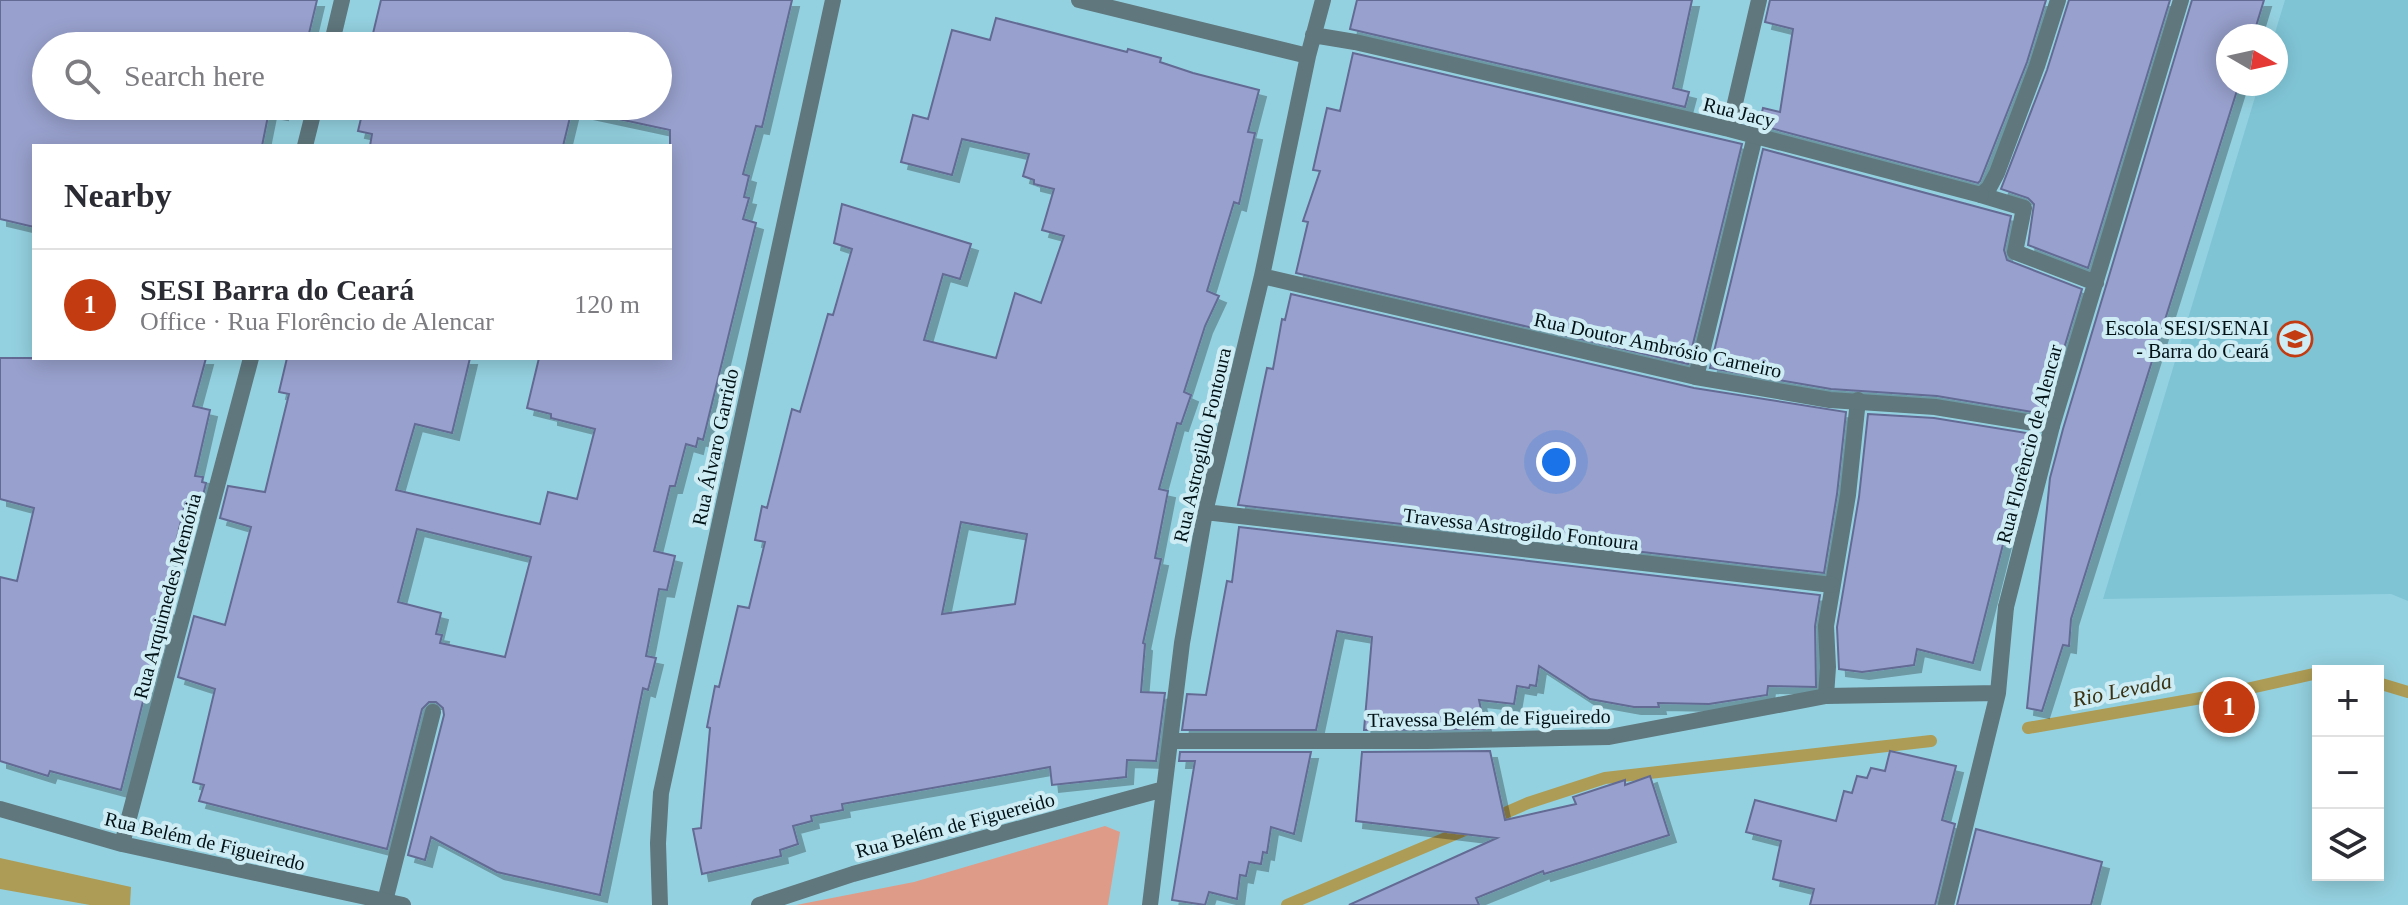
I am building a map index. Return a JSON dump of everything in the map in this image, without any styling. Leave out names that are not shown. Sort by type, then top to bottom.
[{"type":"street","points":[[334,32],[342,0]]},
{"type":"street","name":"Rua Álvaro Garrido","points":[[660,905],[661,793],[833,0]]},
{"type":"street","points":[[1079,0],[1308,56]]},
{"type":"street","name":"Rua Astrogildo Fontoura","points":[[1150,905],[1182,643],[1205,512],[1262,276],[1308,56],[1323,0]]},
{"type":"street","points":[[1729,129],[1759,0]]},
{"type":"street","points":[[1981,195],[1997,173],[2058,0]]},
{"type":"street","name":"Rua Florêncio de Alencar","points":[[1946,905],[1998,693],[2006,607],[2052,426],[2181,0]]},
{"type":"street","name":"Rua Jacy","points":[[1313,35],[1355,42],[1729,129],[2024,208],[2015,252],[2096,283]]},
{"type":"street","points":[[306,144],[312,120]]},
{"type":"street","points":[[1696,377],[1755,136]]},
{"type":"street","name":"Rua Doutor Ambrósio Carneiro","points":[[1262,276],[1696,377],[1830,400],[1935,407],[2052,426]]},
{"type":"street","name":"Rua Arquimedes Memória","points":[[122,844],[250,360]]},
{"type":"street","points":[[1826,696],[1826,626],[1848,495],[1858,400]]},
{"type":"street","name":"Travessa Astrogildo Fontoura","points":[[1205,512],[1832,585]]},
{"type":"street","name":"Travessa Belém de Figueiredo","points":[[1170,741],[1609,737],[1826,696],[1998,693]]},
{"type":"street","points":[[385,901],[433,712]]},
{"type":"street","name":"Rua Belém de Figuereido","points":[[759,905],[853,874],[1164,789]]},
{"type":"street","name":"Rua Belém de Figueiredo","points":[[0,809],[122,844],[403,905]]},
{"type":"shaded area","name":"Escola SESI/SENAI - Barra do Ceará","points":[[2285,0],[2408,0],[2408,601],[2391,594],[2103,599],[2255,96],[2288,96],[2288,24],[2278,24]]},
{"type":"shaded area","points":[[1105,826],[1120,832],[1108,905],[796,905],[914,882]]},
{"type":"shaded area","points":[[0,858],[131,887],[130,905],[90,905],[0,889]]},
{"type":"building","points":[[0,0],[317,0],[309,32],[32,32],[32,120],[267,120],[262,144],[32,144],[32,227],[0,219]]},
{"type":"building","points":[[381,0],[792,0],[762,127],[756,126],[743,174],[749,176],[744,197],[749,198],[743,219],[756,223],[703,440],[698,438],[696,447],[686,444],[675,486],[670,486],[654,551],[675,556],[667,590],[659,589],[646,656],[656,658],[648,690],[643,688],[600,895],[497,872],[431,837],[425,860],[408,855],[444,715],[443,708],[436,702],[429,702],[422,709],[387,849],[199,801],[204,785],[193,782],[215,689],[178,677],[194,616],[225,625],[251,527],[220,518],[228,486],[265,492],[289,394],[279,392],[287,360],[470,360],[452,433],[415,424],[396,490],[540,524],[548,492],[577,499],[595,429],[551,418],[551,414],[527,408],[539,360],[672,360],[670,130],[623,120],[672,120],[672,32],[373,32]],"holes":[[[417,529],[531,557],[505,657],[440,643],[442,635],[436,634],[441,613],[398,602]]]},
{"type":"building","points":[[1357,0],[1692,0],[1673,88],[1689,92],[1685,107],[1350,29]]},
{"type":"building","points":[[1770,0],[2046,0],[2027,62],[1980,181],[1978,183],[1759,125],[1763,108],[1780,112],[1793,29],[1765,22]]},
{"type":"building","points":[[2069,0],[2170,0],[2088,268],[2028,245],[2034,204],[2028,198],[2001,189],[2047,70]]},
{"type":"building","points":[[2192,0],[2264,0],[2257,24],[2216,24],[2216,96],[2235,96],[2071,619],[2069,646],[2063,645],[2042,711],[2027,708],[2050,478]]},
{"type":"building","points":[[996,18],[1161,58],[1160,62],[1193,73],[1259,90],[1248,132],[1255,133],[1239,204],[1234,202],[1207,291],[1219,296],[1205,326],[1184,392],[1191,395],[1181,424],[1177,423],[1159,489],[1168,491],[1155,558],[1161,559],[1143,643],[1141,692],[1165,693],[1156,761],[1127,760],[1126,777],[1052,785],[1050,767],[842,804],[843,810],[811,816],[812,821],[793,826],[798,844],[780,850],[781,856],[702,874],[693,829],[701,828],[710,728],[707,727],[715,686],[719,687],[738,606],[749,608],[765,542],[755,540],[762,506],[767,508],[792,409],[800,412],[828,314],[833,315],[852,249],[834,243],[842,204],[971,244],[960,279],[943,274],[924,340],[996,358],[1015,293],[1041,303],[1064,236],[1042,230],[1054,189],[1034,184],[1034,180],[1023,176],[1029,154],[962,139],[952,175],[901,162],[913,115],[928,119],[952,30],[990,40]],"holes":[[[961,522],[1027,534],[1015,604],[942,614]]]},
{"type":"building","points":[[1353,53],[1742,144],[1688,364],[1296,273],[1308,222],[1303,221],[1320,171],[1313,170],[1327,108],[1340,111]]},
{"type":"building","points":[[361,120],[569,120],[563,144],[370,144],[372,134],[358,131]]},
{"type":"building","points":[[1763,149],[2011,216],[2004,250],[2007,260],[2082,289],[2044,414],[1937,396],[1831,389],[1710,368]]},
{"type":"building","points":[[1291,294],[1694,388],[1846,412],[1824,573],[1238,505],[1267,368],[1273,369],[1282,319],[1285,320]]},
{"type":"building","points":[[0,358],[205,360],[193,406],[210,410],[195,476],[203,477],[202,482],[206,483],[199,512],[184,508],[161,607],[173,610],[157,671],[151,669],[121,790],[50,771],[48,776],[0,761],[0,577],[17,581],[34,508],[0,499]]},
{"type":"building","points":[[1868,414],[1934,418],[2038,435],[2028,475],[2021,473],[1973,663],[1917,649],[1914,665],[1862,672],[1839,669],[1837,627],[1859,497]]},
{"type":"building","points":[[1239,527],[1820,595],[1815,626],[1816,687],[1768,686],[1767,695],[1709,704],[1658,703],[1659,707],[1634,707],[1590,699],[1539,666],[1536,686],[1517,686],[1514,704],[1479,700],[1485,729],[1364,730],[1372,637],[1337,631],[1316,730],[1182,730],[1187,694],[1206,695],[1227,581],[1232,582]]},
{"type":"building","points":[[1490,751],[1505,820],[1576,804],[1573,797],[1625,780],[1625,785],[1650,776],[1669,835],[1544,874],[1543,871],[1476,898],[1479,905],[1349,905],[1497,838],[1356,821],[1362,752]]},
{"type":"building","points":[[1890,751],[1956,766],[1942,820],[1955,824],[1935,905],[1810,905],[1814,889],[1773,879],[1781,841],[1746,832],[1755,800],[1836,821],[1844,791],[1852,793],[1857,776],[1867,778],[1871,768],[1885,771]]},
{"type":"building","points":[[1180,752],[1311,752],[1294,834],[1271,827],[1267,853],[1263,852],[1261,864],[1249,862],[1246,876],[1240,875],[1237,899],[1209,892],[1205,905],[1172,900],[1195,761],[1179,761]]},
{"type":"building","points":[[1976,829],[2102,862],[2091,905],[1957,905]]},
{"type":"waterway","name":"Rio Levada","points":[[2028,728],[2224,694],[2312,674]]},
{"type":"waterway","name":"Rio Levada","points":[[2384,685],[2408,692]]},
{"type":"waterway","points":[[1489,820],[1528,803],[1605,778],[1931,741]]},
{"type":"waterway","points":[[1287,905],[1472,827]]},
{"type":"place","name":"Escola SESI/SENAI - Barra do Ceará","points":[[2295,339]]},
{"type":"place","name":"SESI Barra do Ceará","points":[[2229,707]]}]
